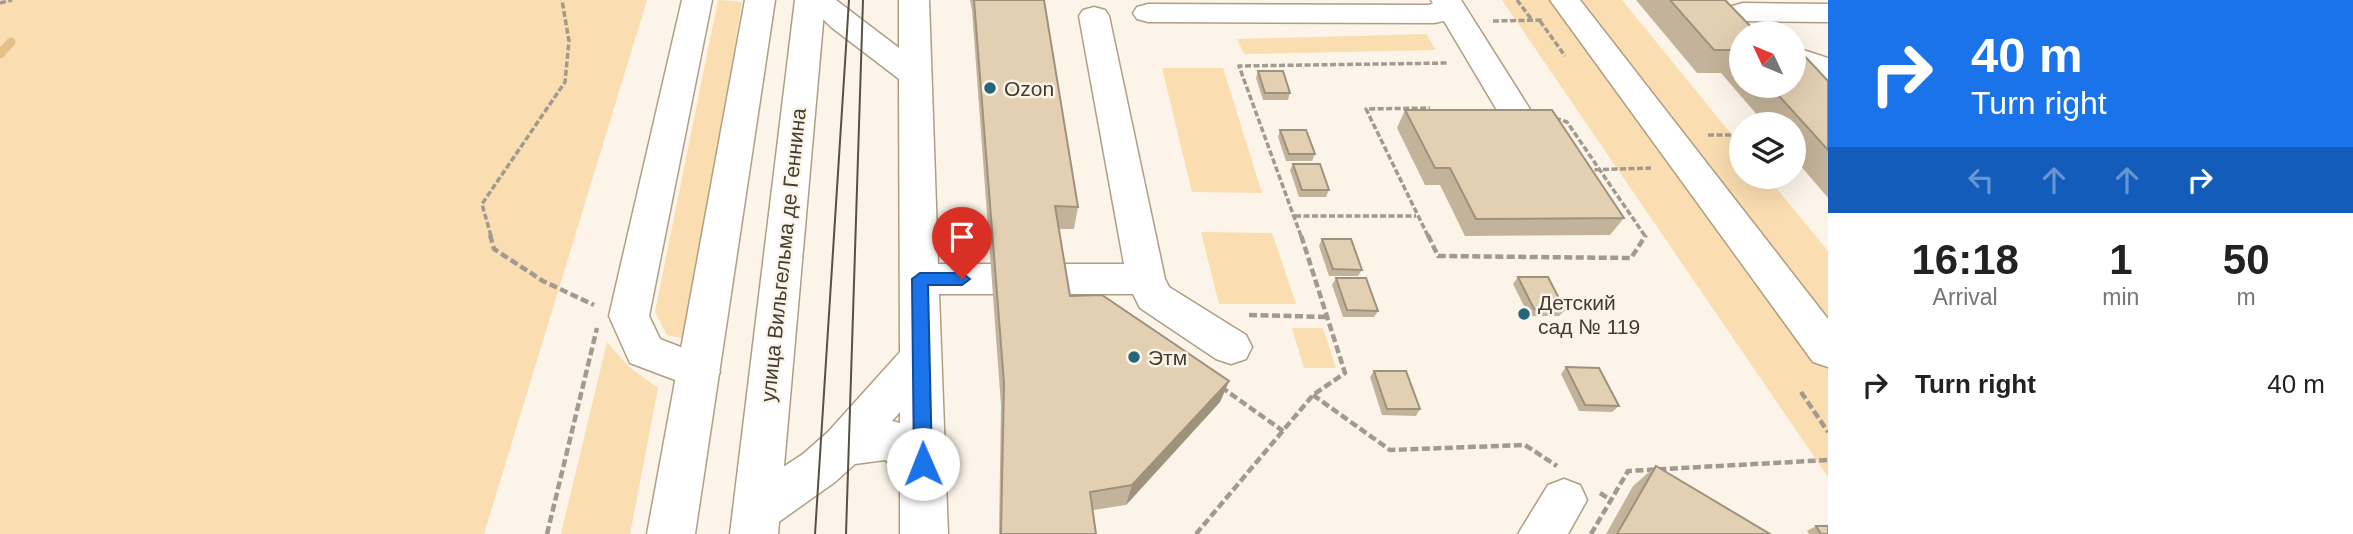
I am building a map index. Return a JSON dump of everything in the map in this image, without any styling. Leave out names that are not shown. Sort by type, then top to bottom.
[{"type":"main road","points":[[697,0],[629,316],[645,351],[699,372]]},
{"type":"main road","points":[[671,534],[760,0]]},
{"type":"main road","name":"улица Вильгельма де Геннина","points":[[755,522],[810,0]]},
{"type":"main road","points":[[819,0],[842,21],[916,76]]},
{"type":"main road","points":[[1148,13],[1434,13],[1448,3],[1516,114]]},
{"type":"main road","points":[[842,21],[865,30],[897,31],[914,10]]},
{"type":"main road","points":[[914,10],[924,534]]},
{"type":"main road","points":[[1553,10],[1690,167],[1828,350]]},
{"type":"main road","points":[[1746,15],[1828,13]]},
{"type":"main road","points":[[1094,16],[1146,279],[1154,297],[1234,331]]},
{"type":"main road","points":[[920,279],[992,279]]},
{"type":"main road","points":[[1058,279],[1146,279]]},
{"type":"main road","name":"улица Вильгельма де Геннина","points":[[755,522],[844,446],[921,357]]},
{"type":"main road","points":[[844,446],[893,440],[923,464]]},
{"type":"path","points":[[0,3],[12,0]]},
{"type":"path","points":[[562,0],[569,41],[565,82],[482,204],[494,249],[543,281],[601,307]]},
{"type":"path","points":[[1517,0],[1532,20]]},
{"type":"path","points":[[1553,10],[1564,56]]},
{"type":"path","points":[[1196,534],[1313,396],[1345,373],[1295,216],[1239,66],[1453,63]]},
{"type":"path","points":[[1430,108],[1366,109],[1438,256],[1631,258],[1646,235],[1567,122],[1539,112],[1516,114]]},
{"type":"path","points":[[1708,135],[1729,135]]},
{"type":"path","points":[[1580,170],[1690,167]]},
{"type":"path","points":[[1295,216],[1417,216]]},
{"type":"path","points":[[1234,331],[1328,317]]},
{"type":"path","points":[[1801,393],[1828,432]]},
{"type":"path","points":[[1313,396],[1390,450],[1525,445],[1571,505]]},
{"type":"path","points":[[1611,500],[1628,471],[1828,460]]},
{"type":"path","points":[[1571,505],[1611,500]]},
{"type":"path","points":[[1571,505],[1611,500]]},
{"type":"shaded area","points":[[0,0],[647,0],[484,534],[0,534]]},
{"type":"shaded area","points":[[718,0],[742,2],[686,339],[667,335],[655,312]]},
{"type":"shaded area","points":[[1502,0],[1622,0],[1729,131],[1729,189],[1777,189],[1828,251],[1828,477]]},
{"type":"shaded area","points":[[1426,34],[1436,50],[1244,54],[1237,39]]},
{"type":"shaded area","points":[[1162,68],[1223,68],[1262,193],[1192,192]]},
{"type":"shaded area","points":[[1201,232],[1272,233],[1296,304],[1219,304]]},
{"type":"shaded area","points":[[1292,328],[1323,328],[1336,368],[1304,368]]},
{"type":"shaded area","points":[[607,342],[629,367],[658,388],[630,534],[561,534]]},
{"type":"building","points":[[974,0],[1044,0],[1078,207],[1055,206],[1070,296],[1102,295],[1229,381],[1132,485],[1090,492],[1096,534],[1001,534],[1004,383]]},
{"type":"building","points":[[1670,0],[1725,0],[1745,21],[1729,21],[1729,50],[1714,50]]},
{"type":"building","points":[[1806,58],[1828,81],[1828,150],[1806,126],[1806,112],[1794,112],[1781,98],[1806,98]]},
{"type":"building","points":[[1258,71],[1283,71],[1290,93],[1265,93]]},
{"type":"building","points":[[1405,110],[1552,110],[1624,218],[1476,219],[1450,168],[1435,168]]},
{"type":"building","points":[[1280,130],[1306,130],[1315,154],[1289,154]]},
{"type":"building","points":[[1293,164],[1320,164],[1329,190],[1302,190]]},
{"type":"building","points":[[1322,239],[1351,239],[1362,270],[1333,269]]},
{"type":"building","points":[[1518,277],[1548,277],[1565,310],[1534,309]]},
{"type":"building","points":[[1336,278],[1366,278],[1378,311],[1347,310]]},
{"type":"building","points":[[1566,367],[1599,368],[1619,406],[1585,405]]},
{"type":"building","points":[[1374,371],[1406,371],[1420,409],[1387,409]]},
{"type":"building","points":[[1656,466],[1770,534],[1617,534]]},
{"type":"building","points":[[1816,526],[1828,526],[1828,534],[1821,534]]},
{"type":"waterway","points":[[0,54],[11,42]]},
{"type":"tram line","points":[[815,534],[849,0]]},
{"type":"tram line","points":[[846,534],[863,0]]},
{"type":"place","name":"Ozon","points":[[990,88]]},
{"type":"place","name":"Детский сад № 119","points":[[1524,314]]},
{"type":"place","name":"Этм","points":[[1134,357]]},
{"type":"route","points":[[923,464],[920,279],[962,279]]}]
